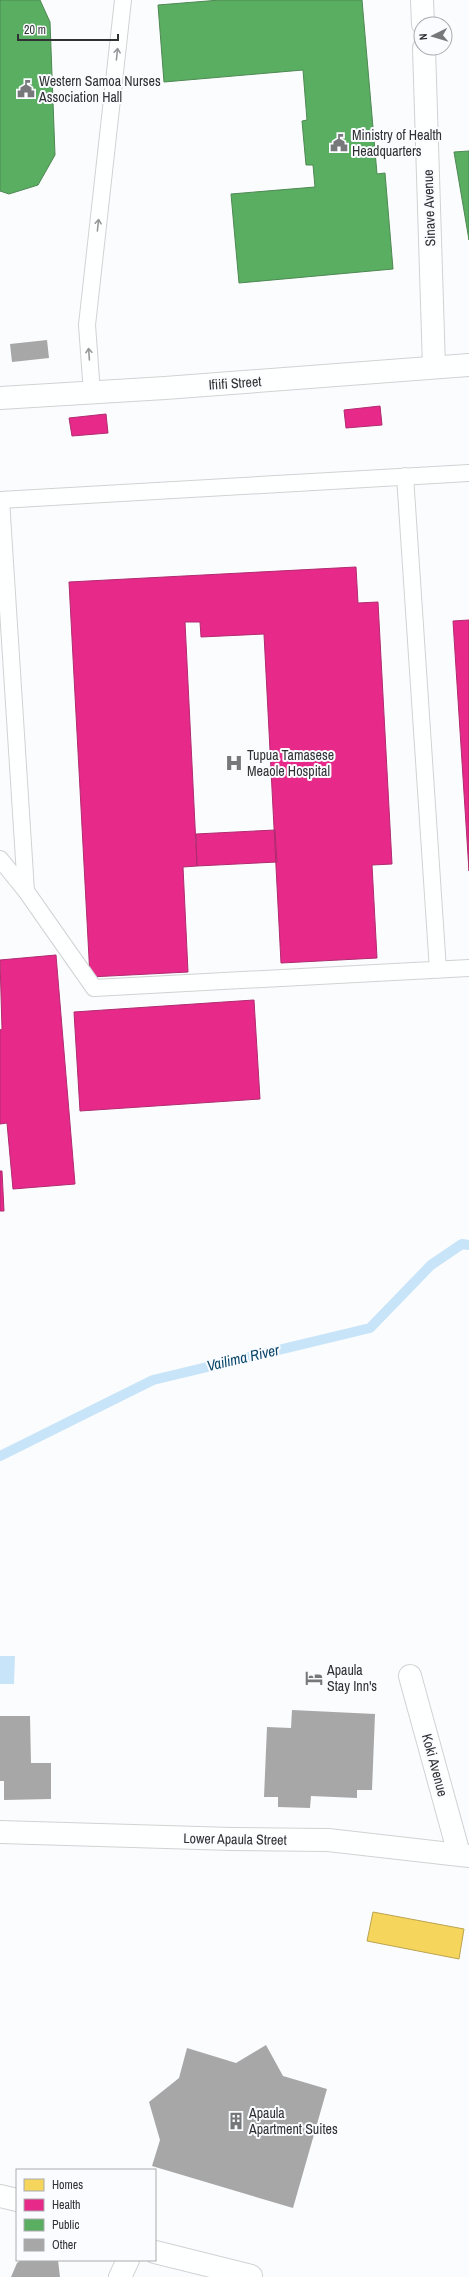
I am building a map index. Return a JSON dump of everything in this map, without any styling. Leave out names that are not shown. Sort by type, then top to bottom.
[{"type":"street","points":[[422,0],[423,16]]},
{"type":"street","name":"Sinave Avenue","points":[[424,56],[434,367]]},
{"type":"street","name":"Ifiifi Street","points":[[0,398],[92,393],[469,365]]},
{"type":"street","name":"Koki Avenue","points":[[410,1676],[464,1855]]},
{"type":"street","name":"Lower Apaula Street","points":[[0,1832],[232,1839],[328,1840],[464,1855]]},
{"type":"street","points":[[0,2196],[16,2200]]},
{"type":"street","points":[[156,2252],[251,2276]]},
{"type":"street","points":[[120,2277],[128,2261]]},
{"type":"lane","points":[[92,393],[87,325],[123,0]]},
{"type":"lane","points":[[26,891],[0,500],[469,473]]},
{"type":"lane","points":[[405,476],[438,970]]},
{"type":"lane","points":[[0,859],[26,891],[94,988],[469,968]]},
{"type":"water","points":[[0,1656],[15,1656],[14,1684],[0,1684]]},
{"type":"building: Homes","points":[[373,1912],[464,1929],[459,1959],[367,1941]]},
{"type":"building: Health","points":[[380,406],[382,425],[346,428],[344,410]]},
{"type":"building: Health","points":[[106,414],[108,433],[72,436],[69,418]]},
{"type":"building: Health","points":[[356,567],[358,603],[378,602],[392,864],[372,865],[377,958],[281,963],[264,634],[201,637],[200,622],[185,622],[197,866],[183,867],[188,972],[90,977],[69,582]]},
{"type":"building: Health","points":[[469,620],[469,871],[453,621]]},
{"type":"building: Health","points":[[275,830],[277,862],[197,866],[196,834]]},
{"type":"building: Health","points":[[56,955],[75,1184],[13,1189],[7,1123],[0,1124],[0,1030],[2,1029],[0,960]]},
{"type":"building: Health","points":[[254,1000],[260,1099],[80,1111],[74,1012]]},
{"type":"building: Health","points":[[0,1171],[2,1171],[4,1211],[0,1211]]},
{"type":"building: Public","name":"Western Samoa Nurses Association Hall","points":[[0,0],[40,0],[50,22],[55,155],[38,185],[9,194],[0,191]]},
{"type":"building: Public","name":"Ministry of Health Headquarters","points":[[220,0],[362,0],[377,174],[385,173],[393,269],[239,283],[231,194],[315,187],[313,165],[306,165],[302,121],[307,120],[303,70],[164,82],[158,5]]},
{"type":"building: Public","points":[[469,151],[469,240],[454,152]]},
{"type":"building: Other","points":[[47,340],[49,358],[12,362],[10,344]]},
{"type":"building: Other","points":[[292,1710],[375,1714],[372,1790],[357,1790],[357,1798],[311,1796],[310,1808],[278,1807],[278,1797],[264,1797],[267,1727],[291,1728]]},
{"type":"building: Other","points":[[0,1716],[30,1716],[31,1763],[51,1763],[51,1799],[4,1800],[4,1781],[0,1781]]},
{"type":"building: Other","name":"Apaula Apartment Suites","points":[[266,2045],[283,2076],[327,2089],[293,2208],[152,2166],[160,2140],[149,2102],[179,2078],[187,2048],[236,2063]]},
{"type":"building: Other","points":[[20,2261],[58,2261],[60,2277],[11,2277],[17,2263]]},
{"type":"waterway","name":"Vailima River","points":[[0,1456],[153,1380],[370,1328],[431,1265],[462,1244],[469,1245]]},
{"type":"place","name":"Western Samoa Nurses Association Hall","points":[[26,89]]},
{"type":"place","name":"Ministry of Health Headquarters","points":[[339,143]]},
{"type":"place","name":"Tupua Tamasese Meaole Hospital","points":[[234,763]]},
{"type":"place","name":"Apaula Stay Inn's","points":[[314,1678]]},
{"type":"place","name":"Apaula Apartment Suites","points":[[236,2121]]}]
